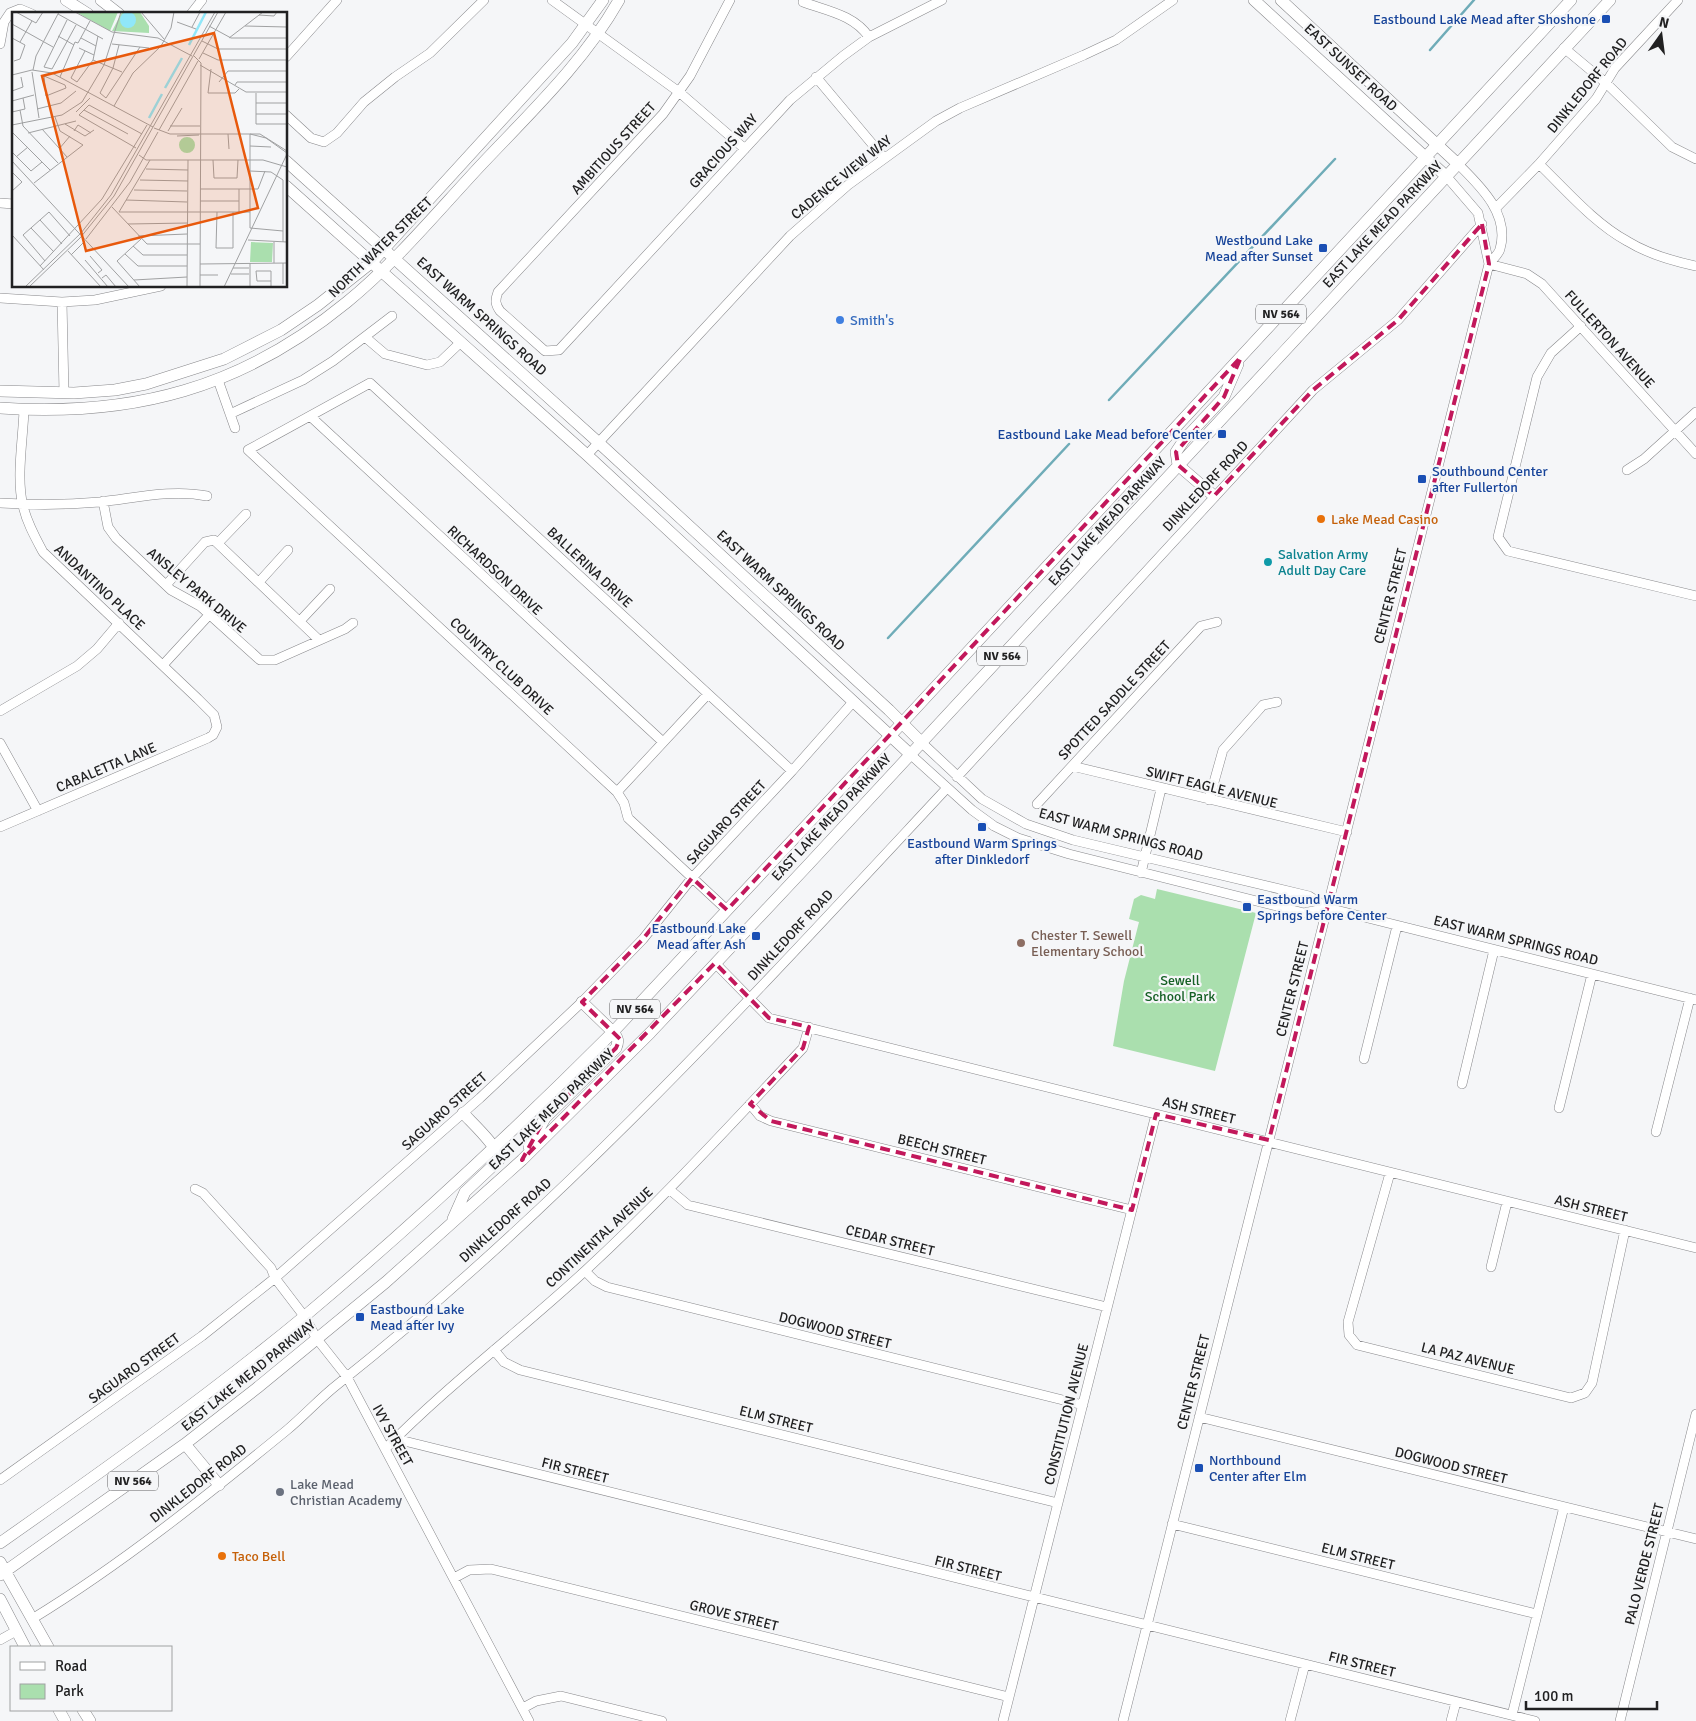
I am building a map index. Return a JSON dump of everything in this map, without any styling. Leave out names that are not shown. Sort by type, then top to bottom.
[{"type":"main road","points":[[66,0],[85,12]]},
{"type":"main road","points":[[101,0],[117,12]]},
{"type":"main road","name":"NORTH WATER STREET","points":[[0,408],[24,410],[90,409],[170,395],[218,380],[256,364],[308,332],[347,302],[376,267],[385,248],[586,26],[603,0]]},
{"type":"main road","name":"NORTH WATER STREET","points":[[0,391],[64,394],[95,392],[146,384],[224,359],[281,330],[394,257],[566,73],[598,34],[619,0]]},
{"type":"main road","name":"EAST SUNSET ROAD","points":[[1254,0],[1426,157]]},
{"type":"main road","name":"EAST SUNSET ROAD","points":[[1281,0],[1438,145]]},
{"type":"main road","name":"EAST LAKE MEAD PARKWAY","points":[[0,1543],[111,1464],[304,1316],[494,1148],[613,1032],[1136,471],[1571,0]]},
{"type":"main road","name":"EAST LAKE MEAD PARKWAY","points":[[2,1570],[185,1444],[317,1339],[450,1225],[522,1160],[650,1033],[1459,165],[1564,48],[1610,0]]},
{"type":"main road","name":"CENTER STREET","points":[[1438,145],[1459,165]]},
{"type":"main road","name":"CENTER STREET","points":[[1426,157],[1447,177]]},
{"type":"main road","name":"EAST WARM SPRINGS ROAD","points":[[288,162],[599,443],[921,742]]},
{"type":"main road","name":"EAST WARM SPRINGS ROAD","points":[[288,188],[587,455],[910,754]]},
{"type":"main road","points":[[1214,496],[1178,465],[1176,452],[1184,440],[1224,397],[1241,357]]},
{"type":"main road","points":[[1082,570],[1095,534],[1135,492],[1136,471]]},
{"type":"main road","points":[[700,559],[712,547]]},
{"type":"main road","points":[[522,1160],[545,1118],[616,1048],[618,1037],[582,1002]]},
{"type":"main road","points":[[450,1225],[465,1192],[499,1160],[499,1155],[494,1148],[463,1113]]},
{"type":"main road","points":[[185,1444],[219,1486]]},
{"type":"main road","points":[[2,1570],[47,1646]]},
{"type":"main road","points":[[0,1599],[24,1646]]},
{"type":"street","points":[[193,12],[202,0]]},
{"type":"street","points":[[288,55],[338,0]]},
{"type":"street","points":[[288,116],[311,138],[324,142],[337,133],[364,102],[394,77],[430,52],[484,0]]},
{"type":"street","points":[[552,0],[679,92],[745,149]]},
{"type":"street","name":"AMBITIOUS STREET","points":[[551,352],[545,351],[500,311],[495,299],[504,286],[663,114],[704,52],[730,0]]},
{"type":"street","name":"GRACIOUS WAY","points":[[551,352],[559,350],[771,119],[816,77],[870,37],[942,0]]},
{"type":"street","name":"CADENCE VIEW WAY","points":[[587,455],[790,236],[816,212],[884,158],[952,112],[1116,40],[1173,0]]},
{"type":"street","name":"DINKLEDORF ROAD","points":[[1496,208],[1540,164],[1596,99],[1615,68],[1678,0]]},
{"type":"street","points":[[803,2],[848,18],[859,24],[870,37]]},
{"type":"street","points":[[0,44],[6,19],[13,10],[28,12]]},
{"type":"street","points":[[1564,48],[1606,84],[1672,148],[1696,159]]},
{"type":"street","points":[[816,77],[884,158]]},
{"type":"street","points":[[1540,164],[1608,229],[1627,242],[1667,259],[1696,266]]},
{"type":"street","name":"CENTER STREET","points":[[1459,165],[1488,195],[1496,208],[1500,223],[1500,250],[1489,264]]},
{"type":"street","name":"CENTER STREET","points":[[1123,1721],[1489,264],[1482,224],[1478,213],[1447,177]]},
{"type":"street","name":"DINKLEDORF ROAD","points":[[957,777],[1313,390],[1398,320],[1482,224]]},
{"type":"street","name":"FULLERTON AVENUE","points":[[1489,264],[1526,274],[1542,284],[1696,454]]},
{"type":"street","points":[[0,298],[62,302],[112,298],[153,288]]},
{"type":"street","points":[[62,302],[64,394]]},
{"type":"street","points":[[230,414],[303,380],[333,361],[392,316]]},
{"type":"street","points":[[1580,326],[1551,353],[1537,377],[1498,537],[1499,542],[1508,551],[1696,596]]},
{"type":"street","points":[[365,337],[385,354],[428,365],[444,360],[461,342]]},
{"type":"street","points":[[218,380],[235,428]]},
{"type":"street","name":"BALLERINA DRIVE","points":[[310,416],[370,383],[792,771]]},
{"type":"street","name":"ANDANTINO PLACE","points":[[24,410],[22,504],[30,528],[43,552],[210,710],[217,726]]},
{"type":"street","points":[[1627,470],[1644,459],[1696,412]]},
{"type":"street","name":"COUNTRY CLUB DRIVE","points":[[310,416],[248,450],[617,792],[624,804],[628,818],[727,910]]},
{"type":"street","name":"RICHARDSON DRIVE","points":[[310,416],[663,742]]},
{"type":"street","points":[[0,503],[103,501],[186,492],[208,496]]},
{"type":"street","name":"ANSLEY PARK DRIVE","points":[[103,501],[111,532],[166,584],[209,614],[257,658],[264,662],[275,660],[352,623]]},
{"type":"street","points":[[218,543],[246,514]]},
{"type":"street","points":[[166,584],[205,542],[211,539],[218,543],[319,640]]},
{"type":"street","points":[[258,582],[288,550]]},
{"type":"street","points":[[300,621],[330,589]]},
{"type":"street","points":[[163,666],[209,614]]},
{"type":"street","name":"SPOTTED SADDLE STREET","points":[[1037,804],[1201,626],[1217,622]]},
{"type":"street","points":[[0,712],[77,666],[97,649],[119,624]]},
{"type":"street","points":[[617,792],[708,694]]},
{"type":"street","name":"SAGUARO STREET","points":[[0,1480],[202,1336],[275,1278],[463,1113],[582,1002],[643,939],[692,878],[792,771],[853,702]]},
{"type":"street","points":[[1209,800],[1223,750],[1263,705],[1277,702]]},
{"type":"street","name":"CABALETTA LANE","points":[[0,827],[208,738],[214,735],[217,726]]},
{"type":"street","name":"EAST WARM SPRINGS ROAD","points":[[921,742],[982,799],[1026,824],[1065,837],[1309,896],[1328,908],[1693,999]]},
{"type":"street","points":[[0,743],[38,811]]},
{"type":"street","name":"EAST WARM SPRINGS ROAD","points":[[910,754],[987,821],[1018,838],[1044,848],[1304,913],[1328,908]]},
{"type":"street","name":"SWIFT EAGLE AVENUE","points":[[1072,766],[1161,789],[1347,832]]},
{"type":"street","name":"DINKLEDORF ROAD","points":[[32,1619],[97,1576],[219,1486],[347,1377],[388,1345],[567,1183],[668,1083],[947,788]]},
{"type":"street","points":[[1141,873],[1161,789]]},
{"type":"street","points":[[1364,1059],[1397,926]]},
{"type":"street","points":[[1462,1084],[1494,950]]},
{"type":"street","name":"ASH STREET","points":[[715,963],[769,1018],[1156,1114],[1269,1140],[1390,1173],[1696,1248]]},
{"type":"street","points":[[1559,1108],[1592,974]]},
{"type":"street","points":[[1656,1132],[1693,999]]},
{"type":"street","name":"CONTINENTAL AVENUE","points":[[385,1449],[416,1418],[585,1271],[670,1190],[804,1048],[809,1027]]},
{"type":"street","name":"BEECH STREET","points":[[750,1104],[760,1116],[771,1121],[1132,1210]]},
{"type":"street","name":"CONSTITUTION AVENUE","points":[[1003,1721],[1156,1114]]},
{"type":"street","name":"LA PAZ AVENUE","points":[[1390,1173],[1348,1322],[1349,1335],[1357,1345],[1571,1398],[1585,1393],[1592,1382],[1625,1230]]},
{"type":"street","name":"IVY STREET","points":[[195,1189],[203,1193],[271,1268],[275,1278],[304,1316],[317,1339],[347,1377],[529,1721]]},
{"type":"street","name":"CEDAR STREET","points":[[670,1190],[688,1205],[1107,1307]]},
{"type":"street","points":[[1491,1267],[1507,1202]]},
{"type":"street","name":"DOGWOOD STREET","points":[[585,1271],[595,1281],[607,1288],[1083,1405]]},
{"type":"street","name":"ELM STREET","points":[[494,1350],[504,1362],[520,1370],[1058,1503]]},
{"type":"street","name":"PALO VERDE STREET","points":[[1620,1721],[1696,1414]]},
{"type":"street","name":"DOGWOOD STREET","points":[[1199,1417],[1696,1538]]},
{"type":"street","name":"FIR STREET","points":[[396,1439],[1034,1599],[1535,1721]]},
{"type":"street","points":[[1512,1715],[1564,1507]]},
{"type":"street","name":"ELM STREET","points":[[1172,1524],[1537,1614]]},
{"type":"street","name":"GROVE STREET","points":[[454,1578],[469,1570],[491,1569],[1009,1697]]},
{"type":"street","points":[[0,1640],[16,1630]]},
{"type":"street","points":[[1290,1721],[1305,1664]]},
{"type":"street","points":[[522,1708],[536,1701],[561,1696],[662,1721]]},
{"type":"street","points":[[1451,1721],[1456,1702]]},
{"type":"highlighted area","points":[[1482,224],[1489,264],[1269,1140],[1156,1114],[1132,1210],[771,1121],[750,1104],[803,1048],[809,1027],[769,1018],[715,963],[522,1160],[545,1118],[616,1048],[620,1039],[582,1002],[643,939],[692,878],[727,910],[1241,357],[1224,397],[1176,452],[1178,465],[1214,496],[1313,390],[1398,320]]},
{"type":"green space","name":"Sewell School Park","points":[[1157,889],[1256,913],[1215,1071],[1113,1046],[1124,981],[1139,922],[1129,919],[1134,899],[1141,895],[1155,899]]},
{"type":"waterway","points":[[1430,50],[1474,0]]},
{"type":"waterway","points":[[1109,400],[1335,159]]},
{"type":"waterway","points":[[888,638],[1069,444]]},
{"type":"place","name":"Eastbound Lake Mead after Shoshone","points":[[1606,19]]},
{"type":"place","name":"Westbound Lake Mead after Sunset","points":[[1323,248]]},
{"type":"place","name":"Smith's","points":[[840,320]]},
{"type":"place","name":"Eastbound Lake Mead before Center","points":[[1222,434]]},
{"type":"place","name":"Southbound Center after Fullerton","points":[[1422,479]]},
{"type":"place","name":"Lake Mead Casino","points":[[1321,519]]},
{"type":"place","name":"Salvation Army Adult Day Care","points":[[1268,562]]},
{"type":"place","name":"Eastbound Warm Springs after Dinkledorf","points":[[982,827]]},
{"type":"place","name":"Eastbound Warm Springs before Center","points":[[1247,907]]},
{"type":"place","name":"Eastbound Lake Mead after Ash","points":[[756,936]]},
{"type":"place","name":"Chester T. Sewell Elementary School","points":[[1021,943]]},
{"type":"place","name":"Eastbound Lake Mead after Ivy","points":[[360,1317]]},
{"type":"place","name":"Northbound Center after Elm","points":[[1199,1468]]},
{"type":"place","name":"Lake Mead Christian Academy","points":[[280,1492]]},
{"type":"place","name":"Taco Bell","points":[[222,1556]]}]
